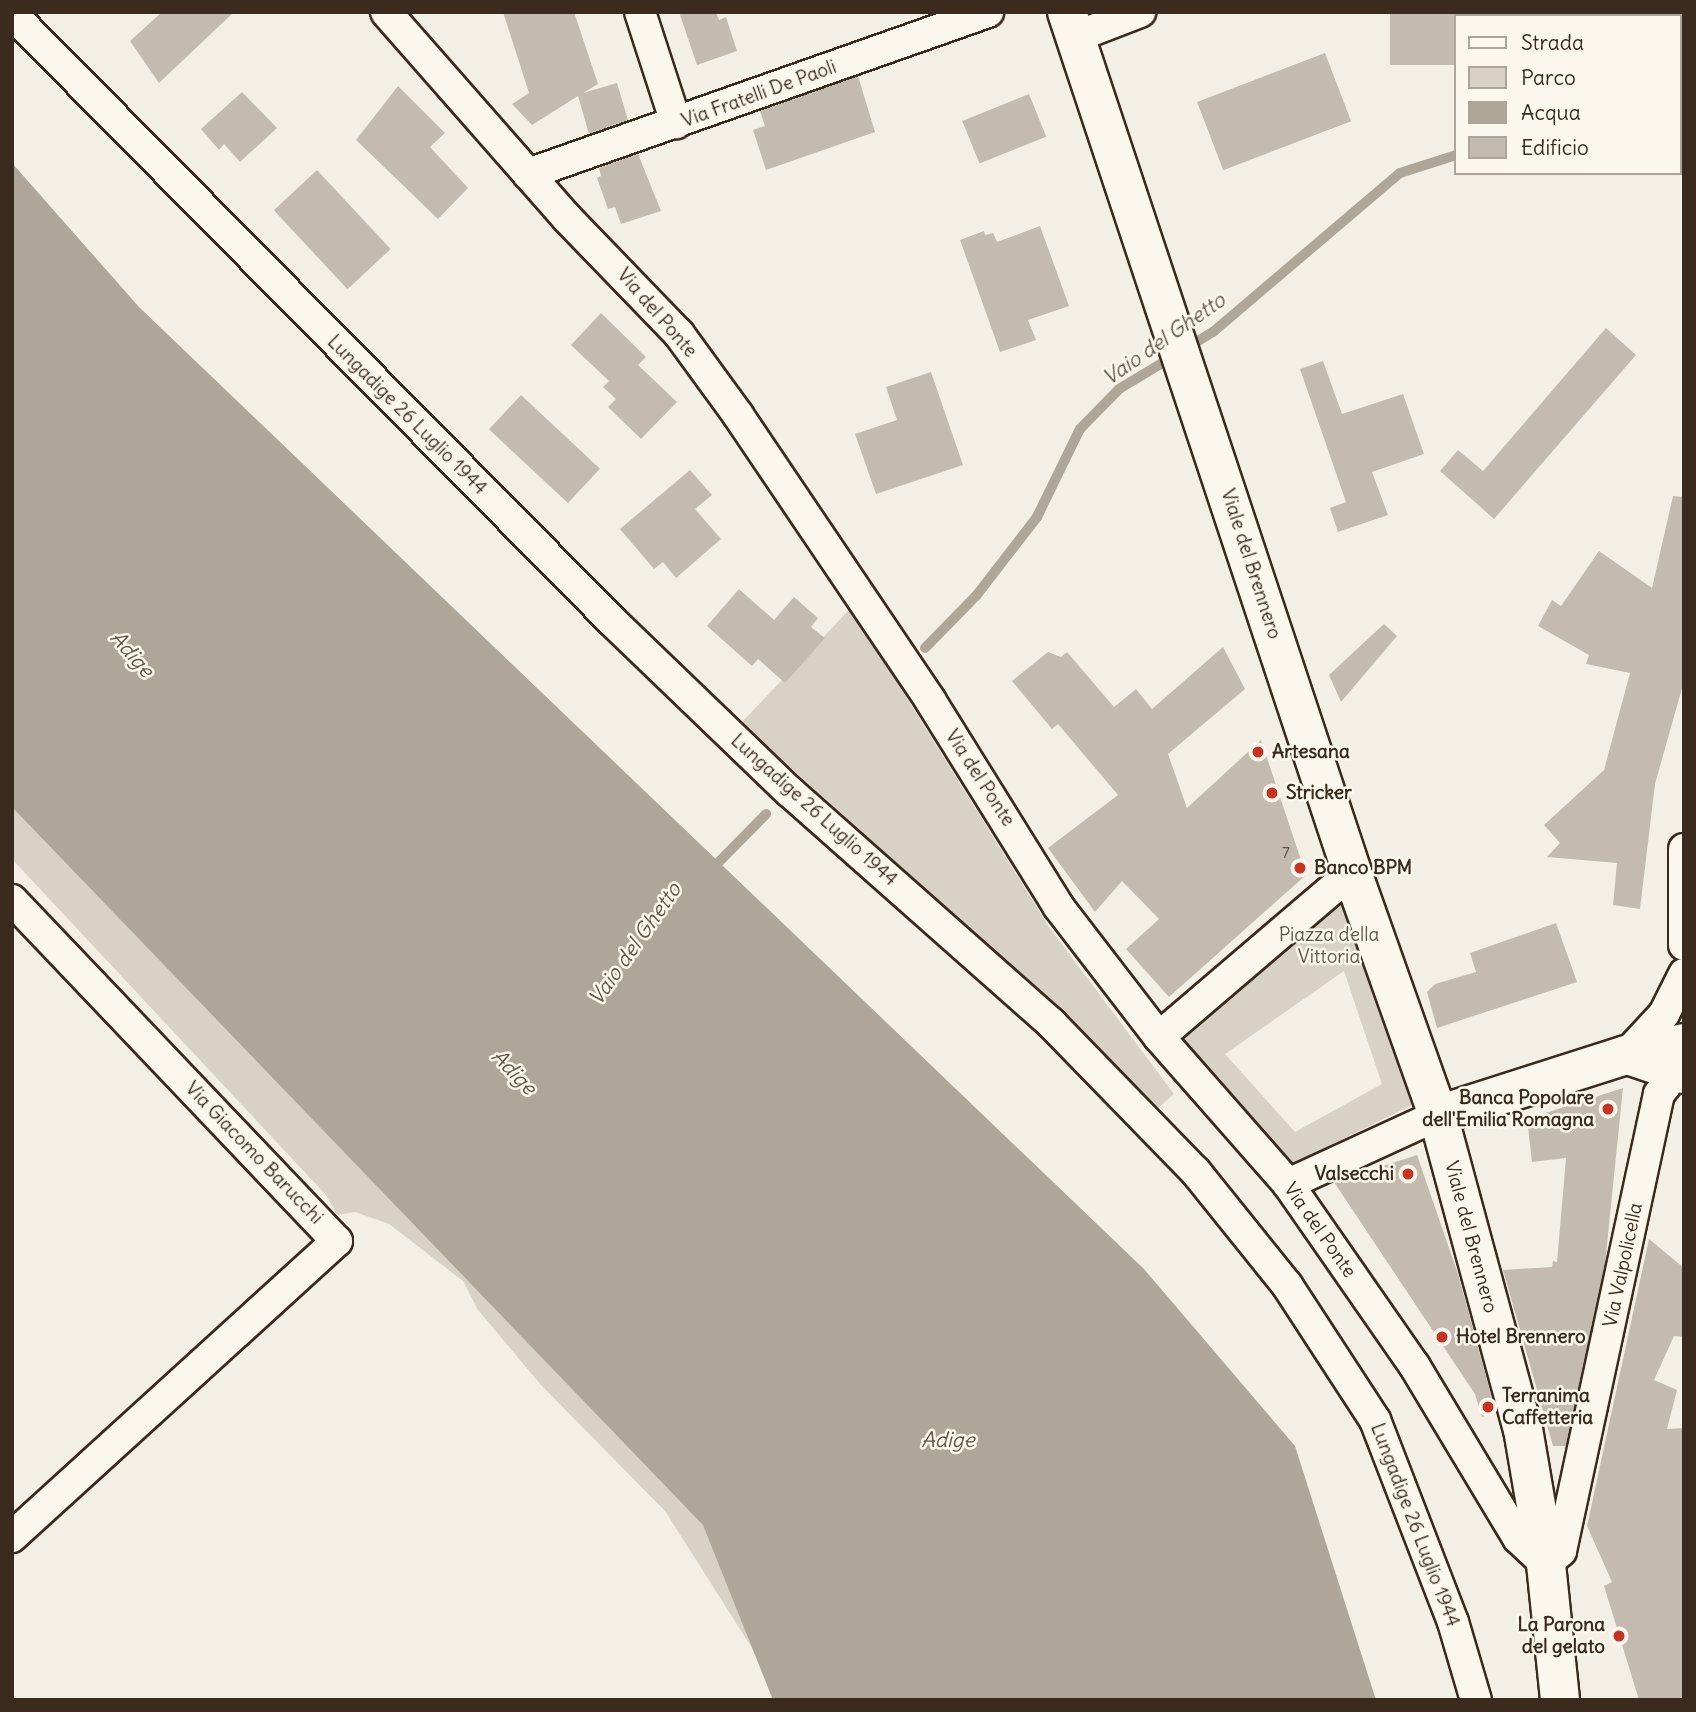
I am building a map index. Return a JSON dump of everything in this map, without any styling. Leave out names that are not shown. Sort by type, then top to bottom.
[{"type":"main road","name":"Viale del Brennero","points":[[1071,24],[1352,872],[1438,1115],[1523,1429],[1546,1564],[1560,1700]]},
{"type":"main road","points":[[1438,1115],[1626,1055],[1681,1063]]},
{"type":"street","name":"Via del Ponte","points":[[386,12],[528,174],[679,334],[930,700],[1058,905],[1159,1037],[1288,1184],[1414,1365],[1518,1538],[1546,1564]]},
{"type":"street","points":[[640,12],[676,123]]},
{"type":"street","name":"Via Fratelli De Paoli","points":[[528,174],[988,12]]},
{"type":"street","points":[[1071,24],[1140,12]]},
{"type":"street","name":"Lungadige 26 Luglio 1944","points":[[12,14],[83,90],[635,642],[790,792],[1051,1023],[1196,1172],[1287,1285],[1375,1420],[1453,1622],[1476,1700]]},
{"type":"street","points":[[1684,849],[1684,945]]},
{"type":"street","points":[[1159,1037],[1352,872]]},
{"type":"street","name":"Via Giacomo Barucchi","points":[[12,900],[337,1241],[12,1537]]},
{"type":"street","points":[[1626,1055],[1664,1014],[1684,974]]},
{"type":"street","name":"Via Valpolicella","points":[[1546,1564],[1561,1551],[1659,1094],[1681,1063]]},
{"type":"street","points":[[1288,1184],[1438,1115]]},
{"type":"green space","points":[[851,608],[1049,927],[1174,1094],[1158,1108],[1008,963],[741,723]]},
{"type":"green space","points":[[12,669],[687,1468],[752,1648],[665,1511],[541,1385],[478,1310],[463,1281],[389,1224],[355,1212],[337,1215],[326,1195],[12,859]]},
{"type":"green space","name":"Piazza della Vittoria","points":[[1344,896],[1414,1104],[1292,1164],[1176,1038]],"holes":[[[1344,971],[1382,1084],[1295,1132],[1225,1054]]]},
{"type":"water","name":"Adige","points":[[12,163],[139,307],[1144,1269],[1295,1446],[1376,1700],[773,1700],[703,1525],[12,807]]},
{"type":"building","points":[[162,12],[234,12],[159,83],[130,41]]},
{"type":"building","points":[[503,12],[574,12],[598,84],[583,93],[617,83],[628,120],[589,134],[578,96],[532,125],[512,104],[529,93]]},
{"type":"building","points":[[679,12],[716,12],[719,20],[726,17],[737,51],[697,65]]},
{"type":"building","points":[[1390,12],[1456,12],[1454,65],[1390,65]]},
{"type":"building","points":[[1325,53],[1351,121],[1223,170],[1197,102]]},
{"type":"building","points":[[858,76],[875,132],[766,170],[753,130],[765,126],[760,111]]},
{"type":"building","points":[[398,86],[445,133],[430,147],[468,188],[438,219],[356,140]]},
{"type":"building","points":[[242,92],[277,128],[240,162],[224,144],[219,150],[201,129]]},
{"type":"building","points":[[1029,94],[1046,137],[979,164],[962,121]]},
{"type":"building","points":[[638,154],[661,211],[621,224],[615,207],[608,209],[597,178],[601,176],[599,168]]},
{"type":"building","points":[[317,170],[391,249],[348,289],[274,210]]},
{"type":"building","points":[[1040,226],[1069,306],[1028,320],[1036,340],[1000,352],[960,240],[984,231],[985,235],[993,233],[997,242]]},
{"type":"building","points":[[601,313],[646,357],[638,365],[677,402],[641,439],[608,407],[616,399],[603,387],[609,381],[571,345]]},
{"type":"building","points":[[1606,328],[1636,355],[1494,519],[1440,471],[1458,450],[1483,471]]},
{"type":"building","points":[[1323,361],[1342,414],[1403,394],[1424,454],[1372,472],[1388,515],[1338,532],[1330,508],[1346,502],[1300,369]]},
{"type":"building","points":[[931,372],[963,465],[876,494],[855,434],[897,420],[886,387]]},
{"type":"building","points":[[521,395],[600,469],[568,503],[489,429]]},
{"type":"building","points":[[690,470],[712,495],[695,509],[721,539],[676,578],[663,562],[654,569],[620,529]]},
{"type":"building","points":[[1673,496],[1684,497],[1684,681],[1655,784],[1640,909],[1613,905],[1617,863],[1547,857],[1560,843],[1544,825],[1604,770],[1630,673],[1586,664],[1589,655],[1538,626],[1552,600],[1561,606],[1599,551],[1652,588]]},
{"type":"building","points":[[739,589],[774,620],[794,597],[818,618],[811,627],[825,638],[785,683],[758,659],[752,666],[707,626]]},
{"type":"building","points":[[1384,624],[1397,636],[1341,702],[1329,675]]},
{"type":"building","points":[[1223,647],[1245,689],[1168,754],[1187,808],[1261,740],[1306,875],[1169,997],[1126,949],[1159,919],[1122,881],[1095,912],[1048,848],[1118,795],[1058,724],[1052,729],[1012,681],[1048,652],[1061,657],[1067,652],[1114,707],[1136,689],[1152,709]]},
{"type":"building","points":[[1556,923],[1577,982],[1437,1028],[1427,992],[1435,984],[1476,972],[1470,953]]},
{"type":"building","points":[[1623,1088],[1605,1264],[1566,1446],[1553,1446],[1503,1270],[1552,1267],[1553,1261],[1557,1262],[1566,1158],[1532,1162],[1527,1119]]},
{"type":"building","points":[[1417,1155],[1458,1274],[1496,1413],[1482,1417],[1475,1394],[1334,1182]]},
{"type":"building","points":[[1649,1239],[1684,1268],[1684,1337],[1674,1336],[1654,1380],[1677,1390],[1667,1429],[1684,1428],[1684,1700],[1639,1700],[1604,1586],[1612,1582],[1587,1526]]},
{"type":"waterway","name":"Vaio del Ghetto","points":[[1187,348],[1213,332],[1400,173],[1454,156]]},
{"type":"waterway","name":"Vaio del Ghetto","points":[[925,648],[976,596],[1037,517],[1080,429],[1119,389],[1174,356]]},
{"type":"waterway","name":"Vaio del Ghetto","points":[[710,871],[766,814]]},
{"type":"place","name":"Artesana","points":[[1258,752]]},
{"type":"place","name":"Stricker","points":[[1272,793]]},
{"type":"place","name":"Banco BPM","points":[[1300,868]]},
{"type":"place","name":"Banca Popolare dell'Emilia Romagna","points":[[1608,1109]]},
{"type":"place","name":"Valsecchi","points":[[1408,1174]]},
{"type":"place","name":"Hotel Brennero","points":[[1442,1337]]},
{"type":"place","name":"Terranima Caffetteria","points":[[1488,1407]]},
{"type":"place","name":"La Parona del gelato","points":[[1619,1636]]}]
